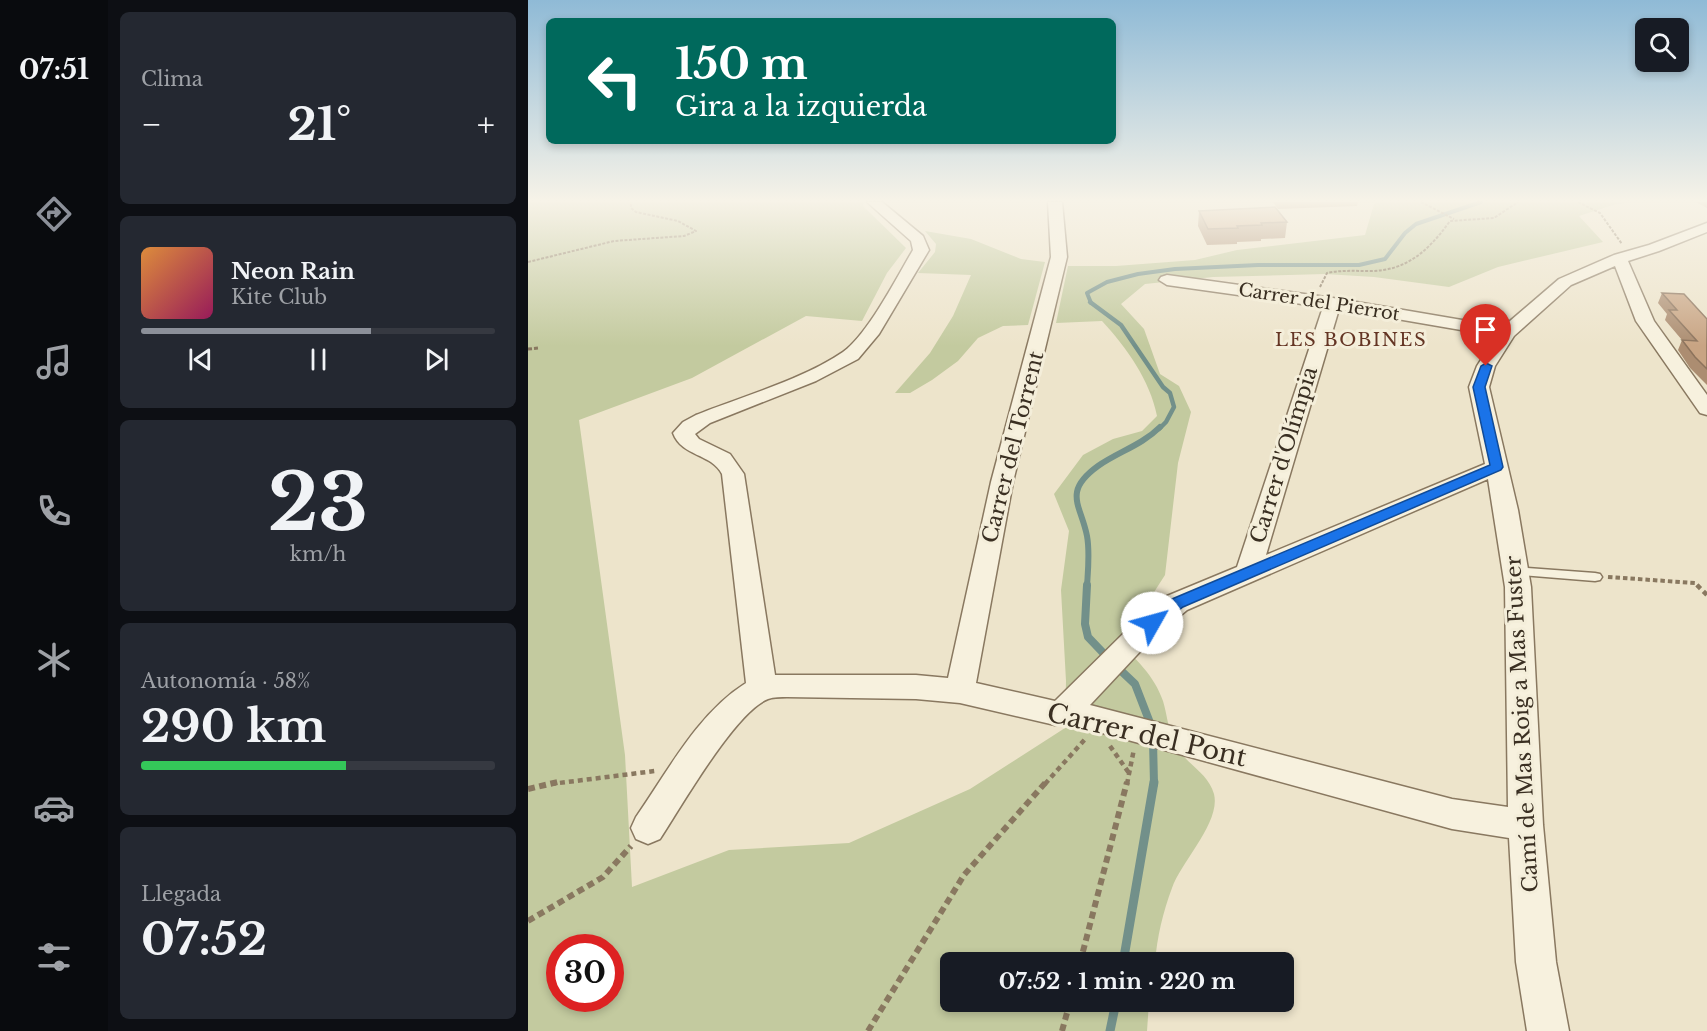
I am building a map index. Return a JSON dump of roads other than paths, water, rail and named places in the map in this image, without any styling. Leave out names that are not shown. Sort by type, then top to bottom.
[{"type":"street","points":[[648,828],[686,770],[728,714],[762,688],[730,464],[719,455],[691,445],[684,433],[690,426],[703,419],[832,366],[861,345],[921,250]]},
{"type":"street","name":"Carrer del Torrent","points":[[960,691],[1002,482],[1059,257],[1058,250]]},
{"type":"street","name":"Camí de Mas Roig a Mas Fuster","points":[[1548,1031],[1536,962],[1526,825],[1518,587],[1506,510],[1479,387],[1486,366],[1507,333],[1566,282],[1625,256],[1646,250]]},
{"type":"street","points":[[1625,256],[1645,321],[1705,406]]},
{"type":"street","name":"Carrer del Pierrot","points":[[1167,279],[1324,302],[1507,333]]},
{"type":"street","name":"Carrer d'Olímpia","points":[[1248,573],[1307,382],[1324,302]]},
{"type":"street","points":[[1066,711],[1123,651],[1164,612],[1177,603],[1496,467]]},
{"type":"street","name":"Carrer del Pont","points":[[762,688],[787,685],[872,686],[960,691],[1055,713],[1066,711],[1452,814],[1526,825]]},
{"type":"lane","points":[[1515,571],[1595,577]]},
{"type":"waterway","points":[[1091,303],[1087,293],[1107,282],[1138,274],[1175,269],[1258,265],[1359,265],[1385,259],[1392,250]]},
{"type":"waterway","points":[[1091,303],[1121,325],[1163,387],[1170,393],[1174,407],[1166,422],[1159,429]]},
{"type":"waterway","points":[[1087,586],[1088,542],[1077,499],[1080,484],[1098,466],[1146,439],[1160,427]]},
{"type":"waterway","points":[[1087,585],[1085,624],[1088,637],[1109,659]]},
{"type":"waterway","points":[[1116,666],[1135,684],[1152,728]]},
{"type":"waterway","points":[[1153,741],[1154,782]]},
{"type":"waterway","points":[[1125,952],[1154,782]]},
{"type":"waterway","points":[[1110,1031],[1114,1012]]},
{"type":"district","name":"LES BOBINES","points":[[1351,340]]}]
